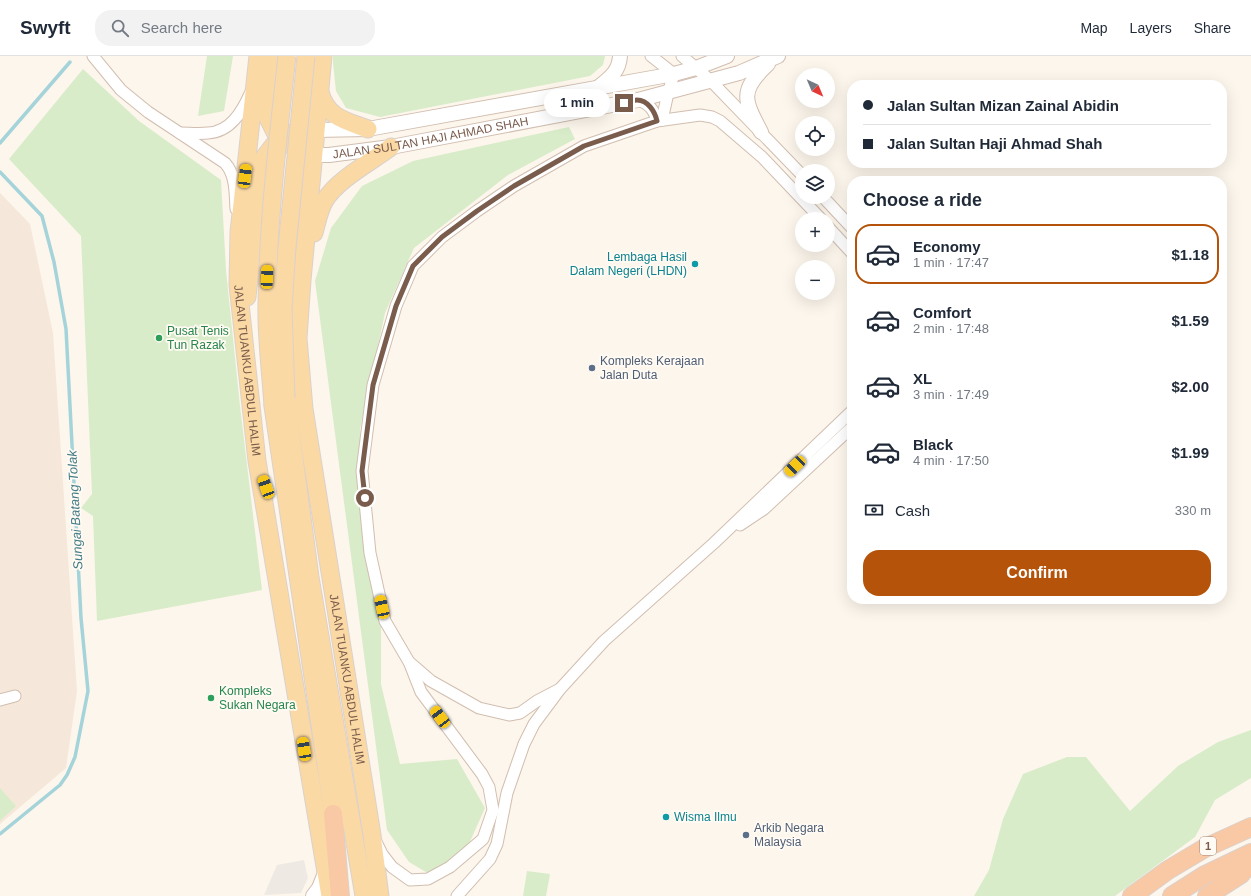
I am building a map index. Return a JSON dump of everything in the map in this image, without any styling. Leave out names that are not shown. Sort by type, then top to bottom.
[{"type":"highway","points":[[333,814],[340,896]]},
{"type":"highway","name":"1","points":[[1132,896],[1168,870],[1204,848],[1251,827]]},
{"type":"highway","name":"1","points":[[1172,896],[1205,875],[1251,853]]},
{"type":"highway","points":[[1207,896],[1241,874],[1251,860]]},
{"type":"main road","name":"JALAN TUANKU ABDUL HALIM","points":[[287,56],[274,166],[267,306],[279,402],[324,717],[364,896]]},
{"type":"main road","name":"JALAN TUANKU ABDUL HALIM","points":[[306,56],[287,248],[279,402],[291,439],[310,576],[333,814],[348,896]]},
{"type":"main road","name":"JALAN TUANKU ABDUL HALIM","points":[[323,57],[313,155],[298,338],[304,409],[372,835],[380,896]]},
{"type":"main road","points":[[267,58],[280,85],[287,88],[294,88],[304,86],[323,57]]},
{"type":"main road","name":"JALAN TUANKU ABDUL HALIM","points":[[267,58],[254,88],[250,134],[247,232],[238,285],[256,461],[330,896]]},
{"type":"main road","points":[[267,58],[266,114],[275,132],[293,149],[313,155]]},
{"type":"main road","points":[[320,92],[324,104],[332,114],[342,120],[368,129]]},
{"type":"main road","points":[[247,232],[262,160],[280,137],[298,131],[316,130]]},
{"type":"main road","points":[[302,280],[319,214],[325,200],[352,174],[391,147]]},
{"type":"main road","points":[[247,232],[269,206],[279,201],[284,201],[293,204],[299,212],[304,221],[306,236]]},
{"type":"main road","points":[[291,439],[348,686]]},
{"type":"main road","points":[[256,461],[266,487],[301,653],[324,717]]},
{"type":"street","points":[[93,56],[121,90],[148,112],[224,163],[230,169],[247,232]]},
{"type":"street","points":[[598,87],[614,74],[620,61],[620,56]]},
{"type":"street","points":[[651,56],[674,74],[660,120]]},
{"type":"street","points":[[682,56],[711,81],[795,168]]},
{"type":"street","name":"JALAN SULTAN HAJI AHMAD SHAH","points":[[316,130],[368,129],[674,74],[696,68],[727,56]]},
{"type":"street","points":[[761,132],[749,110],[746,96],[754,77],[776,57]]},
{"type":"street","name":"JALAN SULTAN HAJI AHMAD SHAH","points":[[313,155],[329,155],[391,147],[638,100],[739,73],[776,57]]},
{"type":"street","points":[[179,132],[210,133],[225,128],[235,120],[254,88]]},
{"type":"street","points":[[638,100],[646,103],[660,120]]},
{"type":"street","points":[[372,835],[382,854],[392,867],[410,880],[428,879],[450,867],[483,839],[493,810],[489,787],[482,774],[421,692],[409,662],[385,621],[370,553],[362,471],[373,385],[396,306],[413,266],[442,237],[514,186],[584,146],[660,120],[700,115],[712,117],[720,121],[762,157],[814,212]]},
{"type":"street","points":[[830,204],[847,223]]},
{"type":"street","points":[[835,234],[847,247]]},
{"type":"street","points":[[456,896],[490,858],[497,844],[507,793],[524,744],[534,724],[560,689],[604,641],[714,543],[847,416]]},
{"type":"street","points":[[714,543],[764,509],[847,432]]},
{"type":"street","points":[[409,662],[431,682],[480,708],[509,715],[520,713],[560,689]]},
{"type":"street","points":[[0,700],[15,696]]},
{"type":"street","points":[[313,896],[320,888],[325,873]]},
{"type":"shaded area","points":[[0,193],[30,224],[53,333],[77,691],[66,768],[0,824]]},
{"type":"shaded area","points":[[304,860],[308,878],[301,893],[264,895],[277,865]]},
{"type":"green space","points":[[207,56],[233,56],[224,111],[198,116]]},
{"type":"green space","points":[[333,56],[605,56],[603,65],[590,76],[380,117],[346,108],[336,91]]},
{"type":"green space","name":"Pusat Tenis Tun Razak","points":[[83,69],[139,121],[221,180],[226,270],[240,406],[262,590],[97,621],[93,516],[81,508],[92,494],[81,236],[9,159]]},
{"type":"green space","points":[[569,127],[575,139],[508,175],[414,248],[385,313],[360,429],[381,627],[381,684],[400,764],[457,759],[485,808],[464,855],[431,875],[409,862],[387,830],[315,281],[331,228],[362,186],[413,161]]},
{"type":"green space","points":[[1251,730],[1251,778],[1215,800],[1195,837],[1115,896],[974,896],[989,870],[1003,819],[1023,774],[1067,757],[1086,757],[1130,811],[1178,766],[1218,742]]},
{"type":"green space","points":[[0,788],[16,806],[0,821]]},
{"type":"green space","points":[[527,871],[550,874],[546,896],[523,896]]},
{"type":"waterway","name":"Sungai Batang Tolak","points":[[0,143],[70,62]]},
{"type":"waterway","name":"Sungai Batang Tolak","points":[[0,172],[42,216],[54,262],[66,329],[81,618],[88,691],[75,757],[67,775],[60,785],[0,834]]},
{"type":"place","name":"Lembaga Hasil Dalam Negeri (LHDN)","points":[[695,264]]},
{"type":"place","name":"Pusat Tenis Tun Razak","points":[[159,338]]},
{"type":"place","name":"Kompleks Kerajaan Jalan Duta","points":[[592,368]]},
{"type":"place","name":"Kompleks Sukan Negara","points":[[211,698]]},
{"type":"place","name":"Wisma Ilmu","points":[[666,817]]},
{"type":"place","name":"Arkib Negara Malaysia","points":[[746,835]]},
{"type":"route","points":[[365,498],[362,471],[373,385],[396,306],[413,266],[442,237],[514,186],[584,146],[657,121],[655,113],[646,103],[638,100],[624,103]]}]
